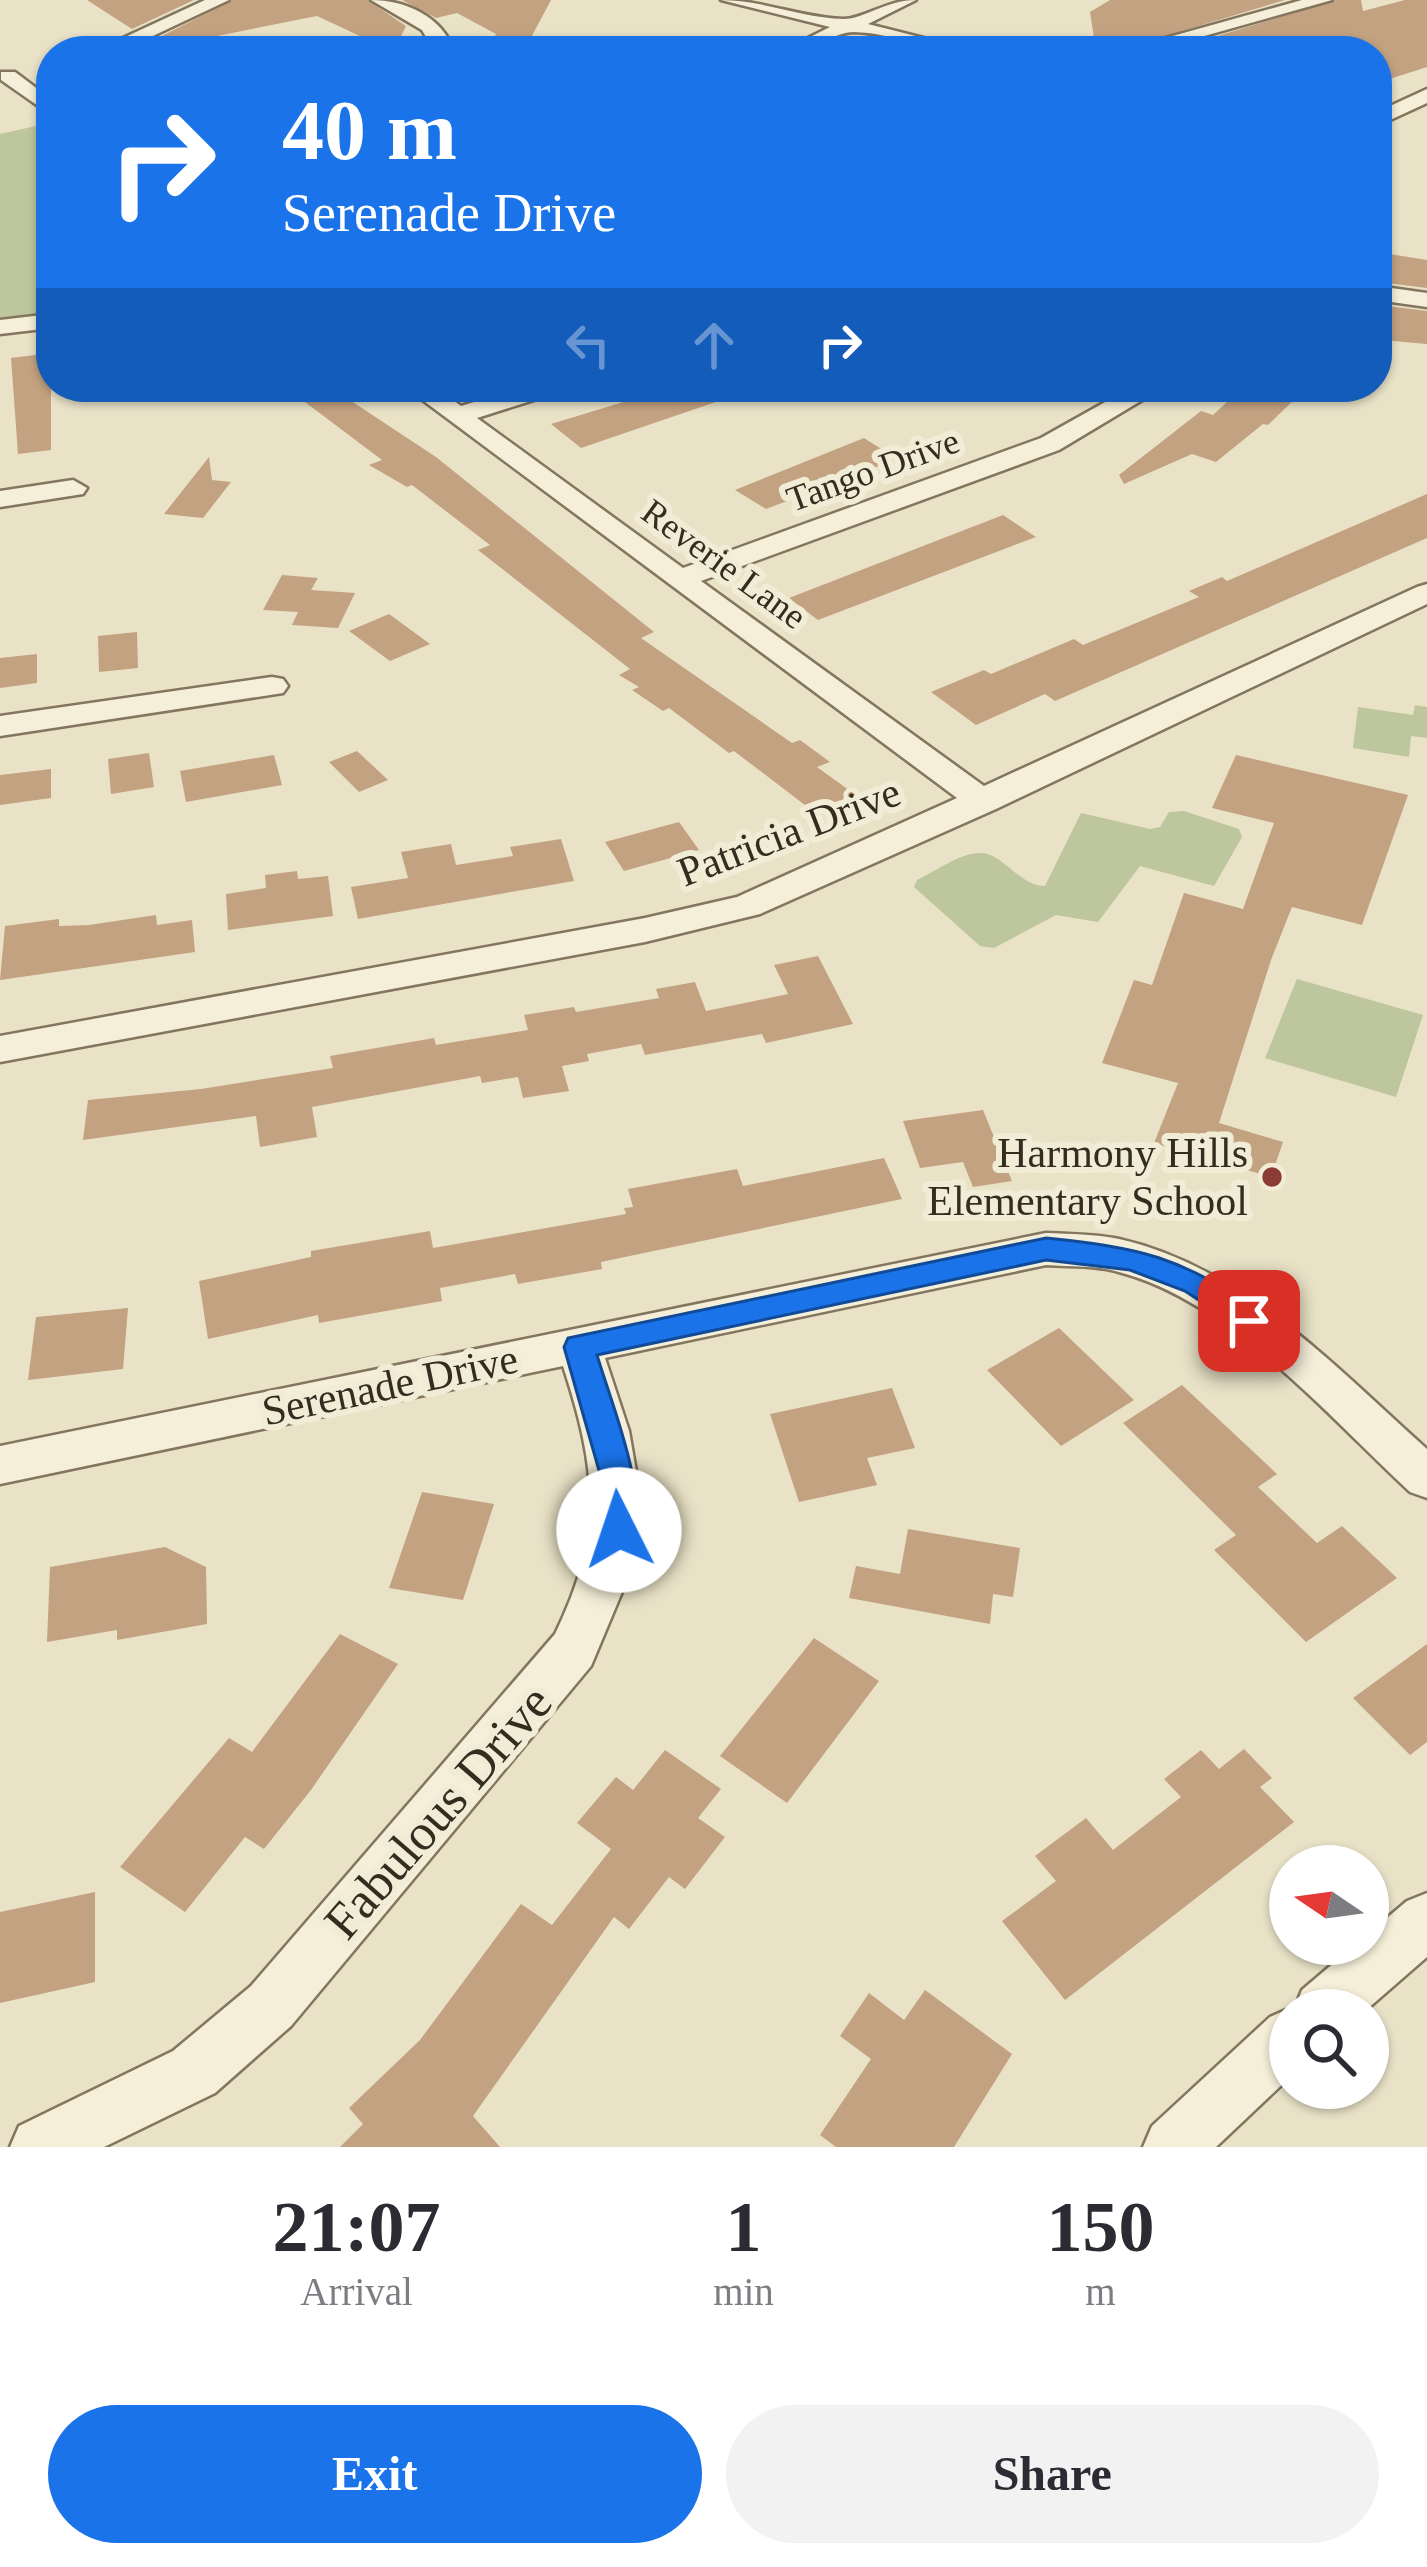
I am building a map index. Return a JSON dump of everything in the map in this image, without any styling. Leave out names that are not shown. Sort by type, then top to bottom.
[{"type":"street","points":[[139,36],[220,0]]},
{"type":"street","points":[[380,0],[440,36]]},
{"type":"street","points":[[730,0],[895,36]]},
{"type":"street","points":[[821,36],[907,0]]},
{"type":"street","points":[[1186,36],[1323,0]]},
{"type":"street","points":[[4,77],[36,70]]},
{"type":"street","points":[[4,77],[36,99]]},
{"type":"street","points":[[1392,112],[1427,95]]},
{"type":"street","points":[[1392,295],[1427,300]]},
{"type":"street","points":[[0,327],[36,323]]},
{"type":"street","name":"Reverie Lane","points":[[437,402],[984,802]]},
{"type":"street","points":[[455,416],[501,402]]},
{"type":"street","name":"Tango Drive","points":[[679,579],[1050,444],[1124,402]]},
{"type":"street","points":[[0,499],[73,488]]},
{"type":"street","name":"Patricia Drive","points":[[0,1049],[698,920],[788,890],[1427,593]]},
{"type":"street","points":[[0,726],[272,686]]},
{"type":"street","name":"Serenade Drive","points":[[0,1465],[1046,1249],[1133,1259],[1196,1283],[1249,1321],[1427,1478]]},
{"type":"street","name":"Fabulous Drive","points":[[40,2147],[194,2072],[271,2006],[573,1650],[603,1591],[619,1530],[612,1455],[579,1347]]},
{"type":"street","points":[[1346,1989],[1427,1920]]},
{"type":"street","points":[[1173,2147],[1269,2057]]},
{"type":"green space","points":[[36,126],[36,317],[0,321],[0,134]]},
{"type":"green space","points":[[1415,705],[1427,707],[1427,738],[1411,736],[1409,757],[1353,748],[1358,707],[1413,715]]},
{"type":"green space","points":[[1184,811],[1239,829],[1242,837],[1214,886],[1140,866],[1098,922],[1056,915],[994,948],[980,946],[914,887],[917,880],[947,864],[978,853],[995,857],[1027,881],[1045,886],[1081,813],[1150,829],[1160,827],[1169,812]]},
{"type":"green space","points":[[1297,979],[1423,1015],[1396,1097],[1265,1058]]},
{"type":"building","points":[[87,0],[194,0],[132,29]]},
{"type":"building","points":[[233,0],[367,0],[406,26],[401,36],[360,36],[317,16],[217,36],[162,36]]},
{"type":"building","points":[[402,0],[551,0],[532,36],[495,36],[457,13],[436,18]]},
{"type":"building","points":[[1110,0],[1285,0],[1165,36],[1094,36],[1090,12]]},
{"type":"building","points":[[1336,0],[1361,0],[1363,11],[1405,0],[1427,0],[1427,67],[1392,78],[1392,36],[1217,36]]},
{"type":"building","points":[[1392,254],[1427,260],[1427,288],[1392,284]]},
{"type":"building","points":[[1392,307],[1427,311],[1427,344],[1392,341]]},
{"type":"building","points":[[36,355],[36,402],[51,402],[51,450],[18,454],[11,358]]},
{"type":"building","points":[[305,402],[353,402],[436,457],[654,632],[641,638],[792,743],[800,740],[830,762],[817,767],[857,796],[818,815],[734,751],[729,753],[669,708],[663,711],[632,690],[639,687],[619,675],[630,669],[478,550],[490,545],[412,485],[407,487],[369,465],[382,460]]},
{"type":"building","points":[[624,402],[716,402],[581,448],[551,424]]},
{"type":"building","points":[[1227,402],[1292,402],[1216,462],[1192,454],[1124,484],[1119,475],[1201,411],[1213,415]]},
{"type":"building","points":[[864,438],[897,459],[766,509],[735,490]]},
{"type":"building","points":[[209,457],[212,480],[231,482],[203,518],[164,514]]},
{"type":"building","points":[[1427,494],[1427,538],[1055,701],[1045,694],[976,725],[931,692],[984,670],[991,674],[1074,639],[1083,645],[1199,597],[1189,591],[1222,577],[1227,581]]},
{"type":"building","points":[[1003,515],[1036,537],[818,620],[789,598]]},
{"type":"building","points":[[282,575],[318,578],[311,590],[355,593],[338,628],[292,625],[298,612],[263,610]]},
{"type":"building","points":[[389,614],[430,644],[390,661],[349,631]]},
{"type":"building","points":[[137,632],[138,668],[99,672],[98,636]]},
{"type":"building","points":[[37,654],[37,683],[0,688],[0,658]]},
{"type":"building","points":[[357,751],[388,780],[359,792],[329,762]]},
{"type":"building","points":[[149,753],[154,787],[111,794],[108,759]]},
{"type":"building","points":[[274,755],[282,785],[186,802],[180,771]]},
{"type":"building","points":[[1236,755],[1408,795],[1362,925],[1292,907],[1271,960],[1219,1123],[1283,1142],[1271,1177],[1154,1143],[1178,1083],[1102,1063],[1134,980],[1152,985],[1184,893],[1243,909],[1274,823],[1212,808]]},
{"type":"building","points":[[51,769],[51,798],[0,805],[0,775]]},
{"type":"building","points":[[679,822],[699,850],[624,871],[605,842]]},
{"type":"building","points":[[561,839],[574,881],[358,919],[351,887],[408,878],[401,852],[451,844],[456,865],[513,856],[510,847]]},
{"type":"building","points":[[297,871],[298,879],[328,876],[333,916],[228,930],[226,894],[266,888],[265,875]]},
{"type":"building","points":[[156,915],[157,925],[192,920],[195,952],[0,980],[5,926],[59,919],[59,926],[89,925]]},
{"type":"building","points":[[818,956],[853,1024],[766,1043],[762,1034],[645,1055],[641,1044],[587,1054],[589,1061],[562,1066],[569,1091],[523,1098],[518,1077],[482,1083],[480,1076],[312,1107],[317,1137],[260,1147],[256,1116],[83,1140],[88,1100],[201,1089],[333,1068],[330,1056],[434,1038],[436,1045],[528,1030],[524,1015],[659,998],[656,989],[695,982],[706,1011],[788,994],[774,965]]},
{"type":"building","points":[[983,1110],[1012,1181],[973,1187],[963,1162],[920,1168],[903,1121]]},
{"type":"building","points":[[884,1158],[902,1199],[601,1262],[602,1269],[518,1284],[515,1274],[440,1288],[442,1301],[319,1323],[318,1315],[208,1339],[199,1281],[311,1257],[311,1251],[430,1231],[433,1248],[626,1214],[624,1208],[633,1207],[628,1189],[737,1169],[743,1186]]},
{"type":"building","points":[[128,1308],[123,1369],[28,1380],[36,1317]]},
{"type":"building","points":[[1059,1328],[1134,1400],[1061,1446],[987,1370]]},
{"type":"building","points":[[1182,1385],[1277,1474],[1258,1487],[1317,1543],[1342,1526],[1397,1578],[1306,1642],[1214,1550],[1236,1535],[1123,1423]]},
{"type":"building","points":[[892,1388],[915,1448],[867,1458],[877,1485],[799,1502],[770,1414]]},
{"type":"building","points":[[422,1492],[494,1504],[463,1600],[389,1588]]},
{"type":"building","points":[[908,1529],[1020,1548],[1013,1597],[993,1594],[990,1624],[849,1598],[856,1566],[900,1574]]},
{"type":"building","points":[[165,1547],[206,1567],[207,1624],[117,1640],[117,1630],[47,1642],[50,1567]]},
{"type":"building","points":[[340,1634],[398,1664],[264,1849],[245,1837],[185,1912],[120,1867],[229,1738],[252,1752]]},
{"type":"building","points":[[814,1638],[879,1681],[787,1803],[720,1756]]},
{"type":"building","points":[[1427,1644],[1427,1742],[1410,1755],[1353,1698]]},
{"type":"building","points":[[1244,1749],[1272,1778],[1260,1787],[1294,1822],[1065,2000],[1002,1921],[1056,1881],[1035,1856],[1086,1818],[1113,1850],[1181,1797],[1164,1779],[1201,1750],[1219,1769]]},
{"type":"building","points":[[665,1750],[721,1789],[698,1818],[725,1837],[685,1889],[669,1877],[629,1929],[614,1917],[473,2116],[500,2147],[340,2147],[363,2124],[349,2108],[420,2040],[521,1904],[552,1925],[611,1849],[577,1823],[616,1777],[633,1790]]},
{"type":"building","points":[[95,1892],[95,1982],[0,2003],[0,1912]]},
{"type":"building","points":[[925,1990],[1012,2054],[954,2147],[836,2147],[820,2135],[871,2059],[840,2036],[869,1993],[904,2020]]},
{"type":"place","name":"Harmony Hills Elementary School","points":[[1272,1177]]},
{"type":"route","points":[[619,1530],[616,1474],[603,1416],[579,1347],[1046,1249],[1133,1259],[1196,1283],[1249,1321]]}]
